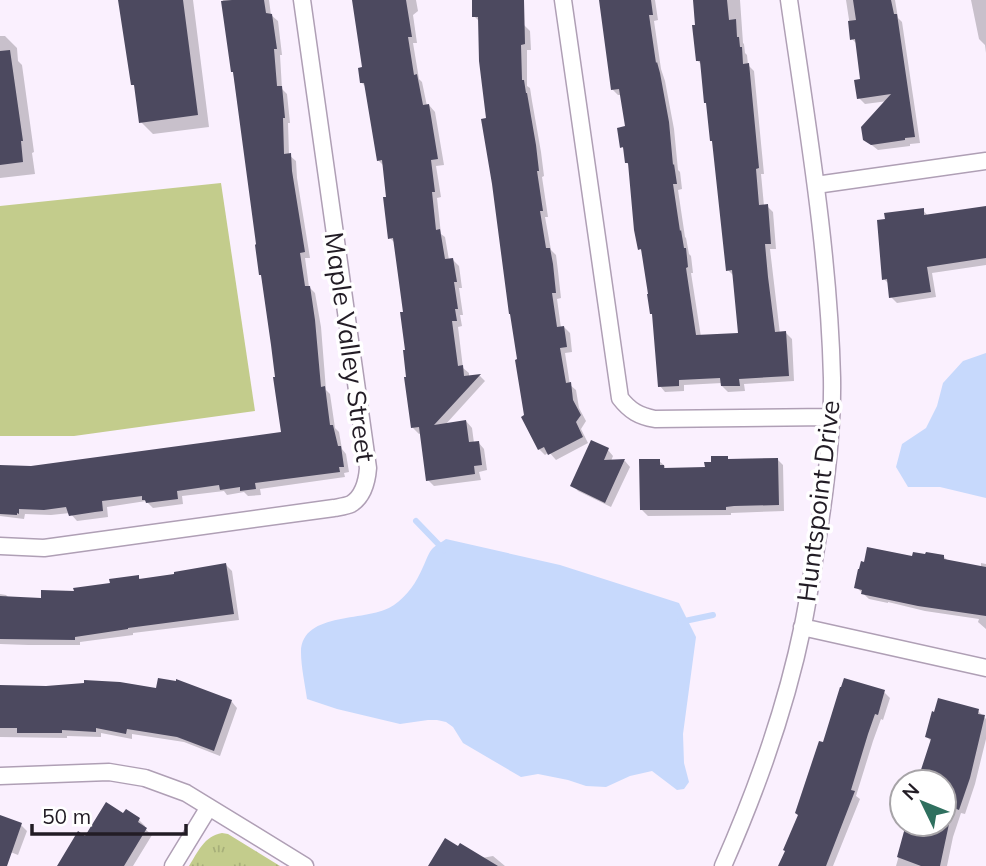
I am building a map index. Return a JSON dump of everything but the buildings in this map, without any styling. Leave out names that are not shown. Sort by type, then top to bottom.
[{"type":"street","name":"Maple Valley Street","points":[[0,546],[44,548],[334,508],[351,504],[362,493],[368,468],[302,0]]},
{"type":"street","points":[[562,0],[620,398],[628,409],[640,416],[655,419],[831,416]]},
{"type":"street","name":"Huntspoint Drive","points":[[723,866],[751,800],[769,747],[802,627],[822,512],[831,416],[828,311],[816,185],[789,0]]},
{"type":"street","points":[[816,185],[986,161]]},
{"type":"street","points":[[802,627],[986,668]]},
{"type":"street","points":[[0,776],[109,772],[145,778],[186,793],[305,866]]},
{"type":"street","points":[[173,866],[209,807]]},
{"type":"green space","points":[[221,183],[255,411],[74,436],[0,436],[0,206]]},
{"type":"green space","points":[[222,833],[280,866],[189,866],[206,841]]},
{"type":"water","points":[[986,353],[986,498],[940,487],[908,487],[896,467],[902,444],[926,428],[937,406],[943,383],[963,361]]},
{"type":"water","points":[[446,539],[560,565],[679,603],[696,637],[683,734],[684,763],[689,782],[684,789],[677,790],[652,771],[630,776],[606,787],[586,786],[538,774],[521,777],[463,743],[453,727],[446,722],[428,720],[400,724],[307,699],[301,652],[304,639],[312,629],[324,623],[369,614],[394,605],[414,583],[431,550]]},
{"type":"waterway","points":[[416,521],[444,550]]},
{"type":"waterway","points":[[680,622],[713,615]]}]
